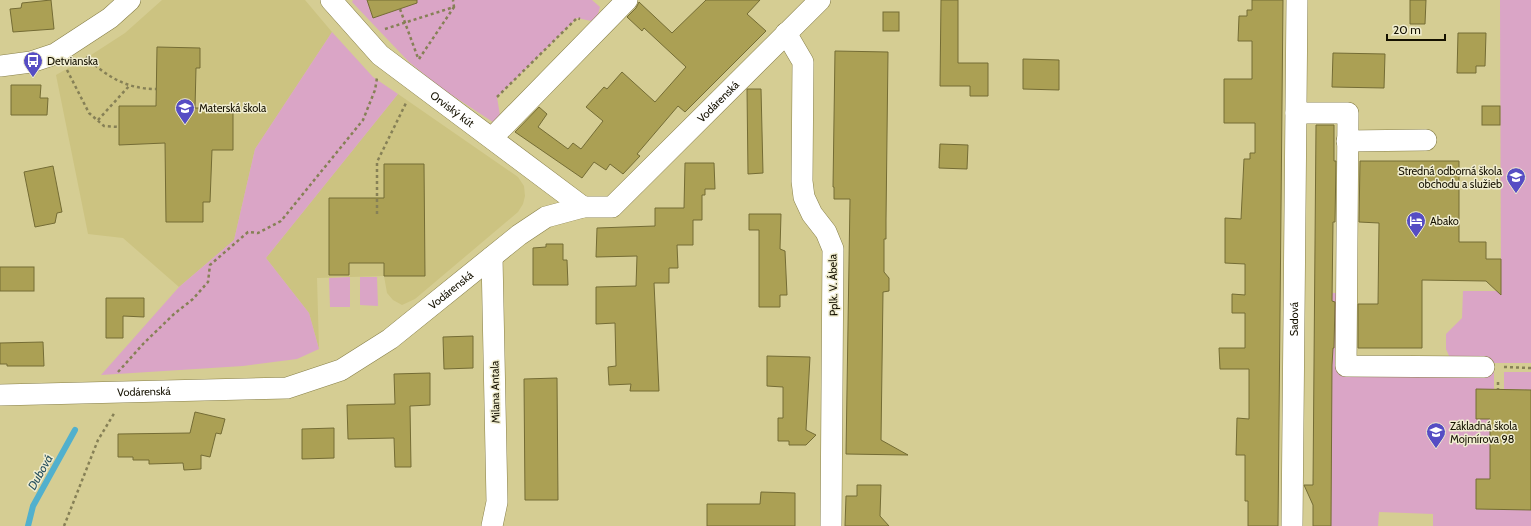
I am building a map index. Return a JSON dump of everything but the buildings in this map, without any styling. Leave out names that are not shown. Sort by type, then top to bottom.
[{"type":"street","points":[[0,66],[31,62],[55,54],[110,18],[130,0]]},
{"type":"street","name":"Orviský kút","points":[[331,0],[380,55],[584,208]]},
{"type":"street","points":[[492,138],[627,0]]},
{"type":"street","name":"Vodárenská","points":[[0,395],[287,388],[341,370],[390,339],[492,256],[519,235],[546,217],[584,208],[612,207],[820,0]]},
{"type":"street","name":"Sadová","points":[[1292,526],[1297,0]]},
{"type":"street","name":"Pplk. V. Ábela","points":[[786,33],[803,62],[802,181],[804,198],[812,214],[826,232],[833,249],[831,526]]},
{"type":"street","points":[[1296,113],[1348,113],[1346,366],[1484,367]]},
{"type":"street","points":[[1347,141],[1426,140]]},
{"type":"street","name":"Milana Antala","points":[[492,256],[497,502],[492,526]]},
{"type":"path","points":[[452,0],[454,6]]},
{"type":"path","points":[[400,9],[419,60],[454,6]]},
{"type":"path","points":[[379,32],[454,6]]},
{"type":"path","points":[[82,54],[100,70],[121,82],[141,89],[156,89]]},
{"type":"path","points":[[64,64],[89,113],[104,126],[119,127]]},
{"type":"path","points":[[116,374],[144,343],[193,299],[208,282],[210,265],[248,232],[258,233],[282,221],[363,120],[375,90],[379,73]]},
{"type":"path","points":[[98,120],[130,85]]},
{"type":"path","points":[[377,214],[377,162],[409,97]]},
{"type":"path","points":[[1484,367],[1531,368]]},
{"type":"path","points":[[64,526],[98,440],[118,408]]},
{"type":"shaded area","points":[[162,0],[305,0],[332,32],[255,149],[234,240],[179,287],[123,238],[88,234],[56,75],[125,33]]},
{"type":"shaded area","points":[[353,0],[592,0],[600,7],[596,22],[577,18],[497,97],[502,128],[441,88],[409,62],[352,2]]},
{"type":"shaded area","name":"Stredná odborná škola obchodu a služieb","points":[[1500,0],[1531,0],[1531,363],[1485,363],[1450,358],[1446,349],[1446,334],[1462,318],[1463,291],[1498,291],[1501,284]]},
{"type":"shaded area","points":[[332,32],[373,77],[398,94],[266,258],[309,313],[319,349],[297,359],[243,366],[101,375],[179,287],[234,240],[255,149]]},
{"type":"shaded area","points":[[398,94],[518,177],[524,186],[525,196],[523,204],[518,212],[415,299],[402,305],[393,300],[387,293],[384,276],[317,278],[319,349],[309,313],[266,258]]},
{"type":"shaded area","points":[[350,277],[350,307],[330,307],[329,278]]},
{"type":"shaded area","points":[[360,277],[377,277],[378,306],[360,305]]},
{"type":"shaded area","name":"Základná škola Mojmírova 98","points":[[1332,293],[1337,293],[1340,370],[1494,372],[1494,389],[1476,389],[1476,419],[1490,419],[1490,479],[1476,480],[1476,509],[1530,510],[1531,439],[1531,526],[1433,526],[1433,514],[1379,512],[1378,526],[1331,526]]},
{"type":"shaded area","points":[[1504,372],[1531,372],[1531,390],[1504,389]]},
{"type":"waterway","name":"Dubová","points":[[28,526],[33,506],[75,430]]},
{"type":"place","name":"Detvianska","points":[[33,78]]},
{"type":"place","name":"Materská škola","points":[[185,125]]},
{"type":"place","name":"Stredná odborná škola obchodu a služieb","points":[[1516,194]]},
{"type":"place","name":"Abako","points":[[1416,238]]},
{"type":"place","name":"Základná škola Mojmírova 98","points":[[1436,449]]}]
